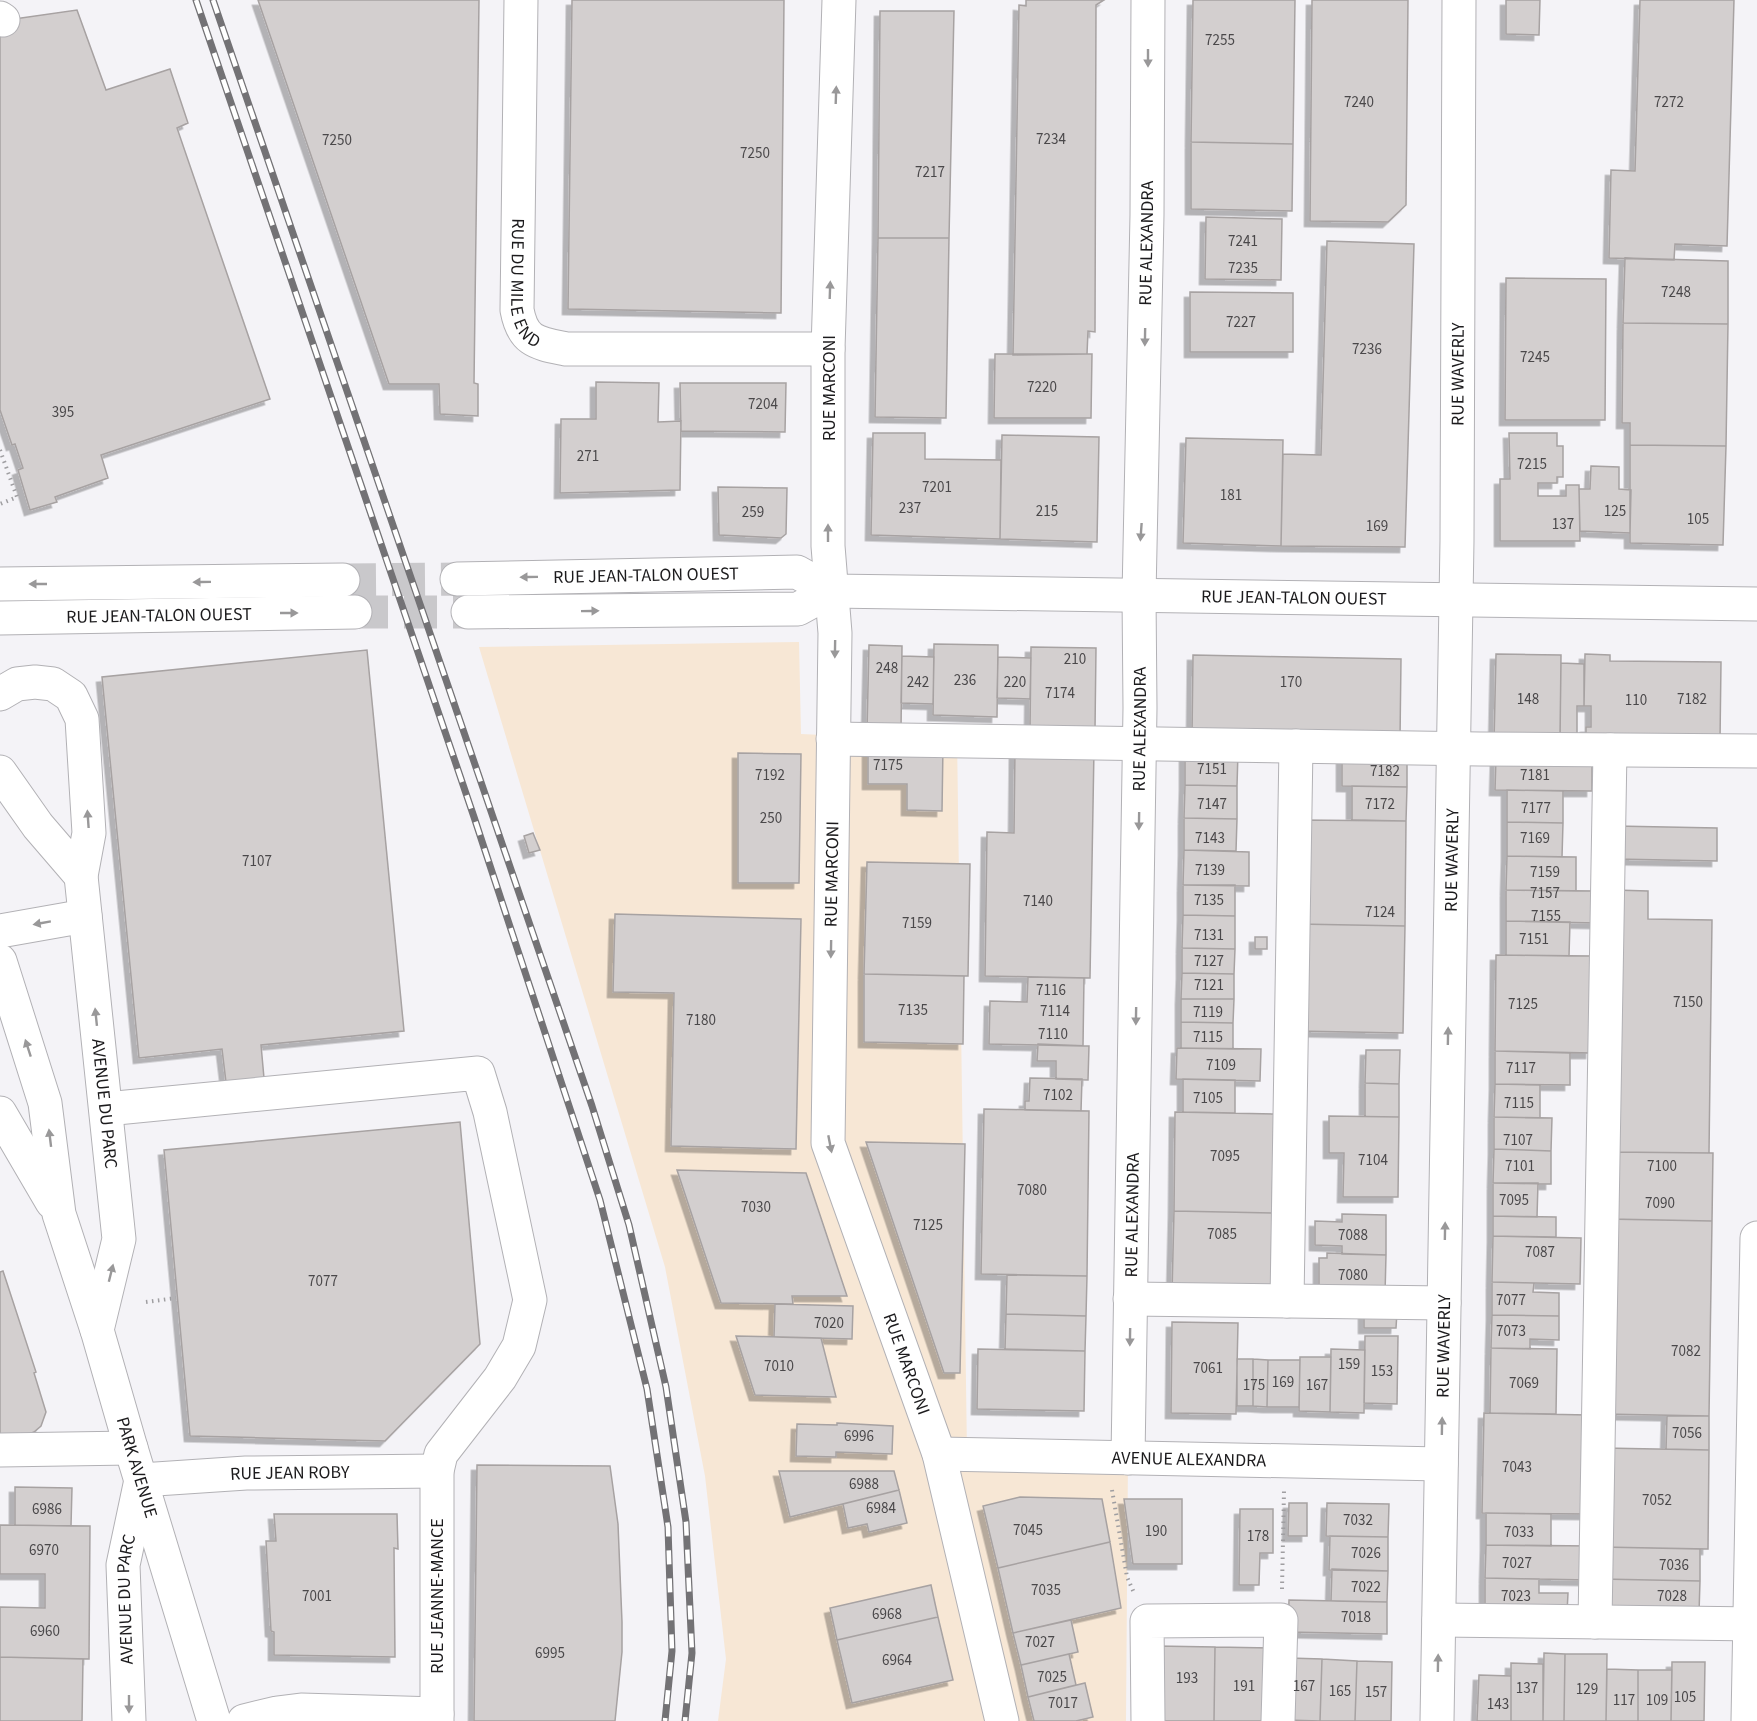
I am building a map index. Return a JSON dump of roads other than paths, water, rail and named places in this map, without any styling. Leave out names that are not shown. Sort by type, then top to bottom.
[{"type":"street","name":"RUE DU MILE END","points":[[522,0],[517,310],[520,327],[526,334],[532,340],[566,349],[828,349]]},
{"type":"street","name":"RUE MARCONI","points":[[839,0],[828,349],[828,546],[835,633],[828,1143],[939,1454],[1002,1721]]},
{"type":"street","name":"RUE ALEXANDRA","points":[[1128,1458],[1140,743],[1139,595],[1147,215],[1148,0]]},
{"type":"street","name":"RUE WAVERLY","points":[[1437,1721],[1455,600],[1459,0]]},
{"type":"street","name":"RUE JEAN-TALON OUEST","points":[[457,579],[797,572],[831,591],[1757,604]]},
{"type":"street","name":"RUE JEAN-TALON OUEST","points":[[0,584],[343,580]]},
{"type":"street","name":"RUE JEAN-TALON OUEST","points":[[468,612],[798,609],[831,591]]},
{"type":"street","name":"RUE JEAN-TALON OUEST","points":[[0,618],[355,612]]},
{"type":"street","name":"AVENUE DU PARC","points":[[0,694],[18,684],[35,682],[53,684],[71,696],[82,719],[89,833],[81,876],[119,1239],[97,1330]]},
{"type":"street","points":[[833,739],[1757,751]]},
{"type":"street","points":[[1287,1301],[1296,746]]},
{"type":"street","points":[[1595,1622],[1610,750]]},
{"type":"street","points":[[0,772],[38,826],[81,876]]},
{"type":"street","points":[[0,931],[85,916]]},
{"type":"street","name":"PARK AVENUE","points":[[0,962],[45,1103],[59,1214],[97,1330],[214,1721]]},
{"type":"street","points":[[106,1109],[478,1072],[490,1112],[530,1300],[519,1346],[500,1378],[441,1454],[437,1471]]},
{"type":"street","name":"PARK AVENUE","points":[[0,1113],[59,1214]]},
{"type":"street","points":[[1748,1721],[1753,1624],[1757,1238]]},
{"type":"street","points":[[1131,1299],[1444,1303]]},
{"type":"street","points":[[0,1450],[131,1448]]},
{"type":"street","name":"AVENUE ALEXANDRA","points":[[939,1454],[1441,1464]]},
{"type":"street","name":"RUE JEAN ROBY","points":[[141,1480],[246,1473],[437,1471]]},
{"type":"street","name":"RUE JEANNE-MANCE","points":[[437,1471],[437,1717]]},
{"type":"street","name":"AVENUE DU PARC","points":[[129,1721],[123,1565],[141,1480]]},
{"type":"street","points":[[1148,1721],[1147,1621],[1281,1620],[1278,1721]]},
{"type":"street","points":[[1439,1620],[1753,1624]]},
{"type":"street","points":[[244,1721],[301,1710],[437,1717]]},
{"type":"tunnel","points":[[343,580],[457,579]]},
{"type":"tunnel","points":[[355,612],[468,612]]},
{"type":"railway","points":[[196,0],[474,817],[600,1200],[647,1389],[668,1527],[672,1651],[665,1721]]},
{"type":"railway","points":[[213,0],[592,1106],[629,1225],[666,1387],[686,1522],[692,1653],[685,1721]]}]
